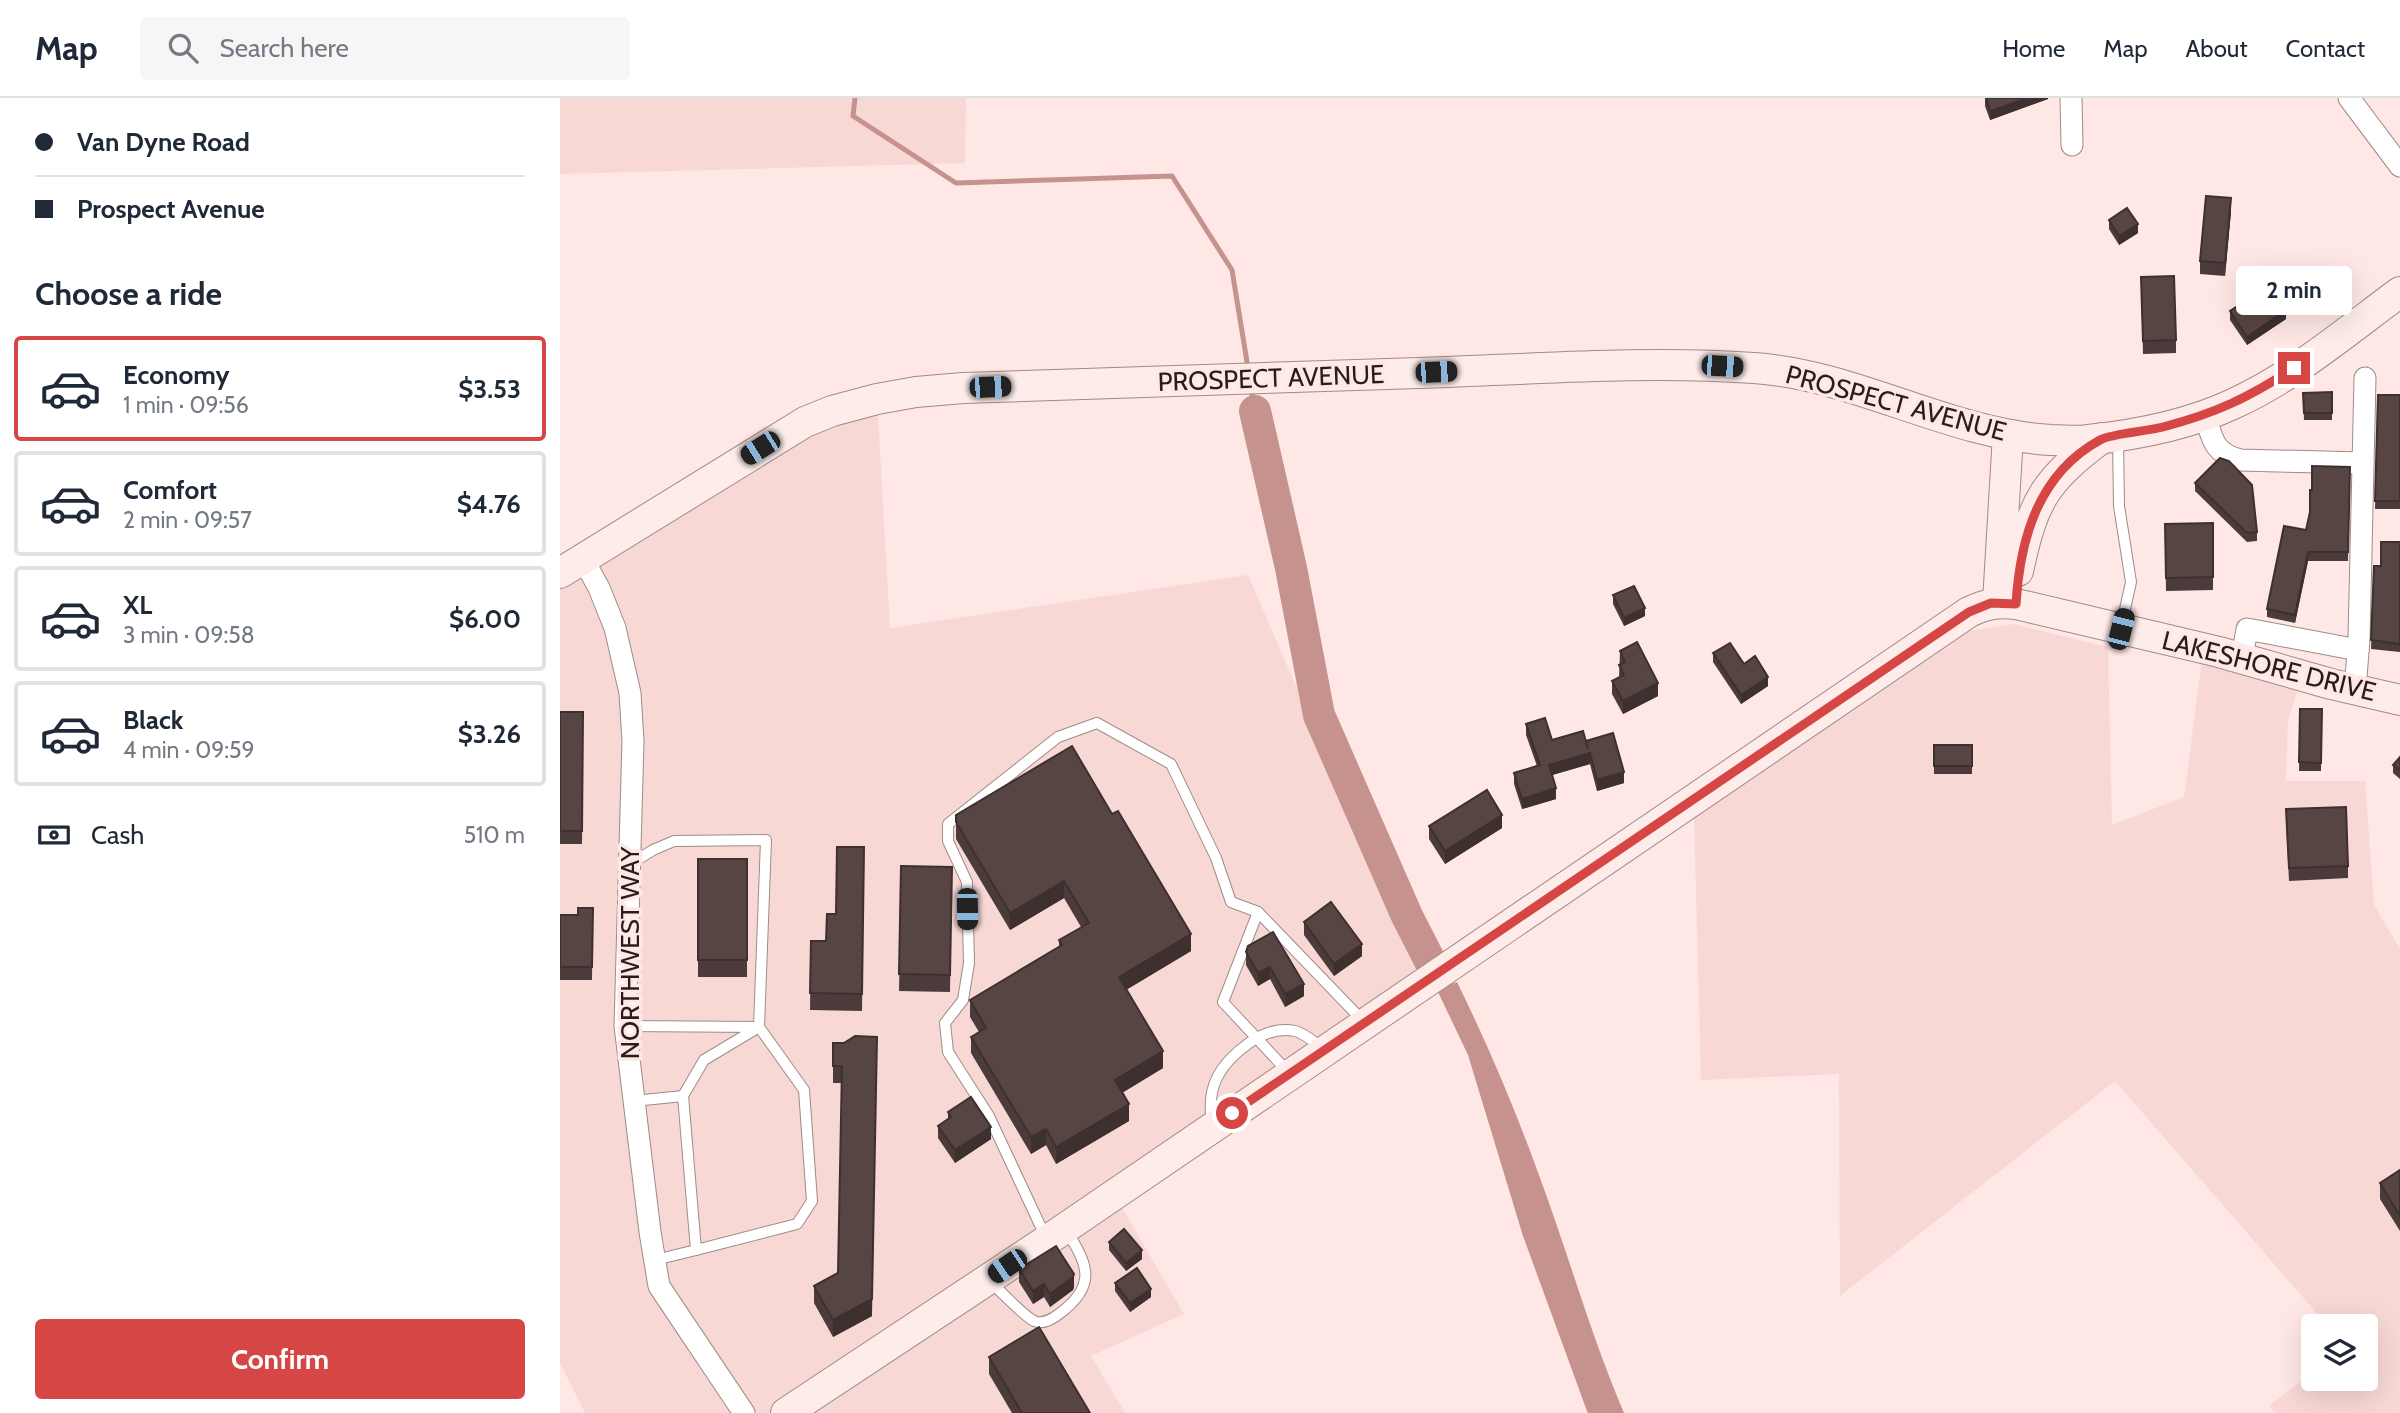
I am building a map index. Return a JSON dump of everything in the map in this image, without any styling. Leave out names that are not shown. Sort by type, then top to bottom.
[{"type":"street","points":[[2071,98],[2072,145]]},
{"type":"street","points":[[2349,98],[2400,166]]},
{"type":"street","name":"PROSPECT AVENUE","points":[[572,566],[780,436],[821,415],[853,405],[916,392],[962,388],[1591,367],[1758,368],[1842,384],[1970,426],[2018,437],[2083,441],[2205,415],[2231,405],[2270,383],[2336,339],[2400,292]]},
{"type":"street","points":[[2355,690],[2365,378]]},
{"type":"street","points":[[2205,415],[2212,441],[2227,456],[2240,460],[2363,463]]},
{"type":"street","points":[[2018,437],[2018,571]]},
{"type":"street","points":[[2007,603],[2018,437]]},
{"type":"street","points":[[2007,603],[2032,516],[2044,492],[2060,472],[2110,437]]},
{"type":"street","name":"NORTHWEST WAY","points":[[572,566],[609,611],[628,681],[633,741],[625,1026],[659,1286],[744,1413]]},
{"type":"street","points":[[786,1413],[1056,1234],[1716,787],[1969,612],[1984,605],[2007,603]]},
{"type":"street","name":"LAKESHORE DRIVE","points":[[2007,603],[2242,658],[2355,690],[2400,699]]},
{"type":"street","points":[[2242,658],[2247,629],[2358,650]]},
{"type":"lane","points":[[2110,437],[2130,582],[2121,629]]},
{"type":"lane","points":[[988,1280],[1034,1321],[1048,1321],[1075,1302],[1083,1290],[1086,1275],[1082,1255],[1056,1234],[989,1116],[948,1052],[945,1023],[963,1000],[969,963],[967,882],[948,841],[948,824],[1058,737],[1097,723],[1171,764],[1216,858],[1231,902],[1258,912],[1364,1023]]},
{"type":"lane","points":[[629,865],[663,845],[679,840],[766,840],[759,1027],[804,1090],[812,1201],[797,1224],[654,1260]]},
{"type":"lane","points":[[1258,912],[1223,1002],[1290,1074]]},
{"type":"lane","points":[[625,1026],[759,1027]]},
{"type":"lane","points":[[696,1250],[683,1096],[704,1060],[759,1027]]},
{"type":"lane","points":[[1213,1126],[1209,1103],[1220,1072],[1229,1058],[1256,1038],[1265,1032],[1295,1031],[1325,1050]]},
{"type":"lane","points":[[634,1101],[683,1096]]},
{"type":"shaded area","points":[[560,98],[966,98],[965,163],[560,174]]},
{"type":"shaded area","points":[[877,399],[890,628],[1248,575],[1424,982],[1114,1194],[1184,1314],[1091,1356],[1125,1413],[585,1413],[560,1363],[560,573]]},
{"type":"shaded area","points":[[2014,624],[2108,647],[2112,825],[2184,797],[2205,637],[2306,661],[2288,721],[2286,781],[2365,781],[2374,905],[2400,949],[2400,1413],[2274,1413],[2269,1406],[2301,1381],[2301,1391],[2378,1391],[2378,1314],[2318,1314],[2115,1081],[1840,1296],[1839,1074],[1701,1080],[1694,814],[1963,632]]},
{"type":"shaded area","points":[[1457,982],[1491,1054],[1521,1128],[1624,1413],[1587,1411],[1523,1236],[1468,1055],[1438,992],[1444,986]]},
{"type":"building","points":[[1986,98],[2028,98],[1990,111]]},
{"type":"building","points":[[2206,196],[2231,198],[2225,263],[2200,261]]},
{"type":"building","points":[[2127,208],[2138,224],[2119,236],[2109,220]]},
{"type":"building","points":[[2174,276],[2176,340],[2143,341],[2141,277]]},
{"type":"building","points":[[2274,292],[2286,310],[2247,337],[2230,311],[2248,299],[2252,306]]},
{"type":"building","points":[[2332,392],[2332,413],[2304,413],[2303,393]]},
{"type":"building","points":[[2378,395],[2400,395],[2400,501],[2375,501]]},
{"type":"building","points":[[2220,458],[2229,461],[2252,485],[2257,532],[2247,533],[2195,483]]},
{"type":"building","points":[[2312,466],[2350,467],[2348,552],[2308,552],[2295,615],[2267,609],[2284,526],[2306,530],[2310,512]]},
{"type":"building","points":[[2213,523],[2213,577],[2166,578],[2165,524]]},
{"type":"building","points":[[2381,542],[2400,542],[2400,644],[2371,640],[2374,566],[2381,566]]},
{"type":"building","points":[[1634,586],[1645,608],[1624,618],[1613,595]]},
{"type":"building","points":[[1637,642],[1658,683],[1623,701],[1612,681],[1624,675],[1619,665],[1625,662],[1620,651]]},
{"type":"building","points":[[1730,643],[1744,664],[1755,656],[1768,677],[1741,695],[1713,653]]},
{"type":"building","points":[[2300,709],[2322,709],[2321,763],[2299,762]]},
{"type":"building","points":[[560,712],[583,712],[582,831],[560,831]]},
{"type":"building","points":[[1545,718],[1552,740],[1583,731],[1588,749],[1586,741],[1613,733],[1624,772],[1597,780],[1590,753],[1549,765],[1556,788],[1522,799],[1514,773],[1540,765],[1526,724]]},
{"type":"building","points":[[1934,745],[1972,745],[1972,766],[1934,766]]},
{"type":"building","points":[[1072,746],[1112,814],[1118,811],[1191,934],[1119,977],[1163,1051],[1115,1080],[1129,1104],[1056,1147],[1046,1129],[1031,1137],[971,1037],[986,1028],[970,1000],[1062,945],[1059,940],[1089,923],[1064,881],[1010,913],[956,822],[956,815]]},
{"type":"building","points":[[2400,757],[2400,770],[2393,765]]},
{"type":"building","points":[[1487,790],[1502,815],[1445,851],[1429,826]]},
{"type":"building","points":[[2346,807],[2348,866],[2289,868],[2286,809]]},
{"type":"building","points":[[837,847],[864,847],[862,994],[810,993],[811,941],[826,941],[827,914],[836,914]]},
{"type":"building","points":[[698,859],[747,859],[747,960],[698,960]]},
{"type":"building","points":[[901,866],[952,867],[950,975],[899,974]]},
{"type":"building","points":[[1331,902],[1362,944],[1334,964],[1304,922]]},
{"type":"building","points":[[578,908],[593,908],[592,967],[560,967],[560,915],[578,915]]},
{"type":"building","points":[[1273,932],[1304,984],[1285,994],[1270,967],[1258,973],[1246,952],[1248,946]]},
{"type":"building","points":[[855,1036],[877,1037],[872,1299],[833,1320],[814,1286],[838,1273],[842,1066],[833,1066],[833,1043],[844,1043]]},
{"type":"building","points":[[971,1097],[991,1127],[955,1150],[938,1126],[951,1117],[948,1112]]},
{"type":"building","points":[[2400,1170],[2400,1216],[2380,1183]]},
{"type":"building","points":[[1124,1229],[1142,1250],[1126,1263],[1109,1242]]},
{"type":"building","points":[[1056,1246],[1074,1274],[1073,1277],[1050,1294],[1044,1284],[1033,1291],[1019,1269]]},
{"type":"building","points":[[1137,1268],[1151,1289],[1130,1303],[1115,1283]]},
{"type":"building","points":[[1039,1327],[1090,1413],[1022,1413],[989,1357]]},
{"type":"waterway","points":[[855,98],[853,116],[956,183],[1172,176],[1232,270],[1248,368]]},
{"type":"waterway","points":[[1251,388],[1255,411]]},
{"type":"waterway","points":[[1255,411],[1291,568],[1319,715],[1407,916],[1430,961]]},
{"type":"route","points":[[1232,1113],[1716,787],[1969,612],[1991,603],[2016,604],[2018,571],[2023,548],[2032,516],[2044,492],[2075,458],[2102,438],[2156,429],[2205,415],[2243,399],[2294,368]]}]
